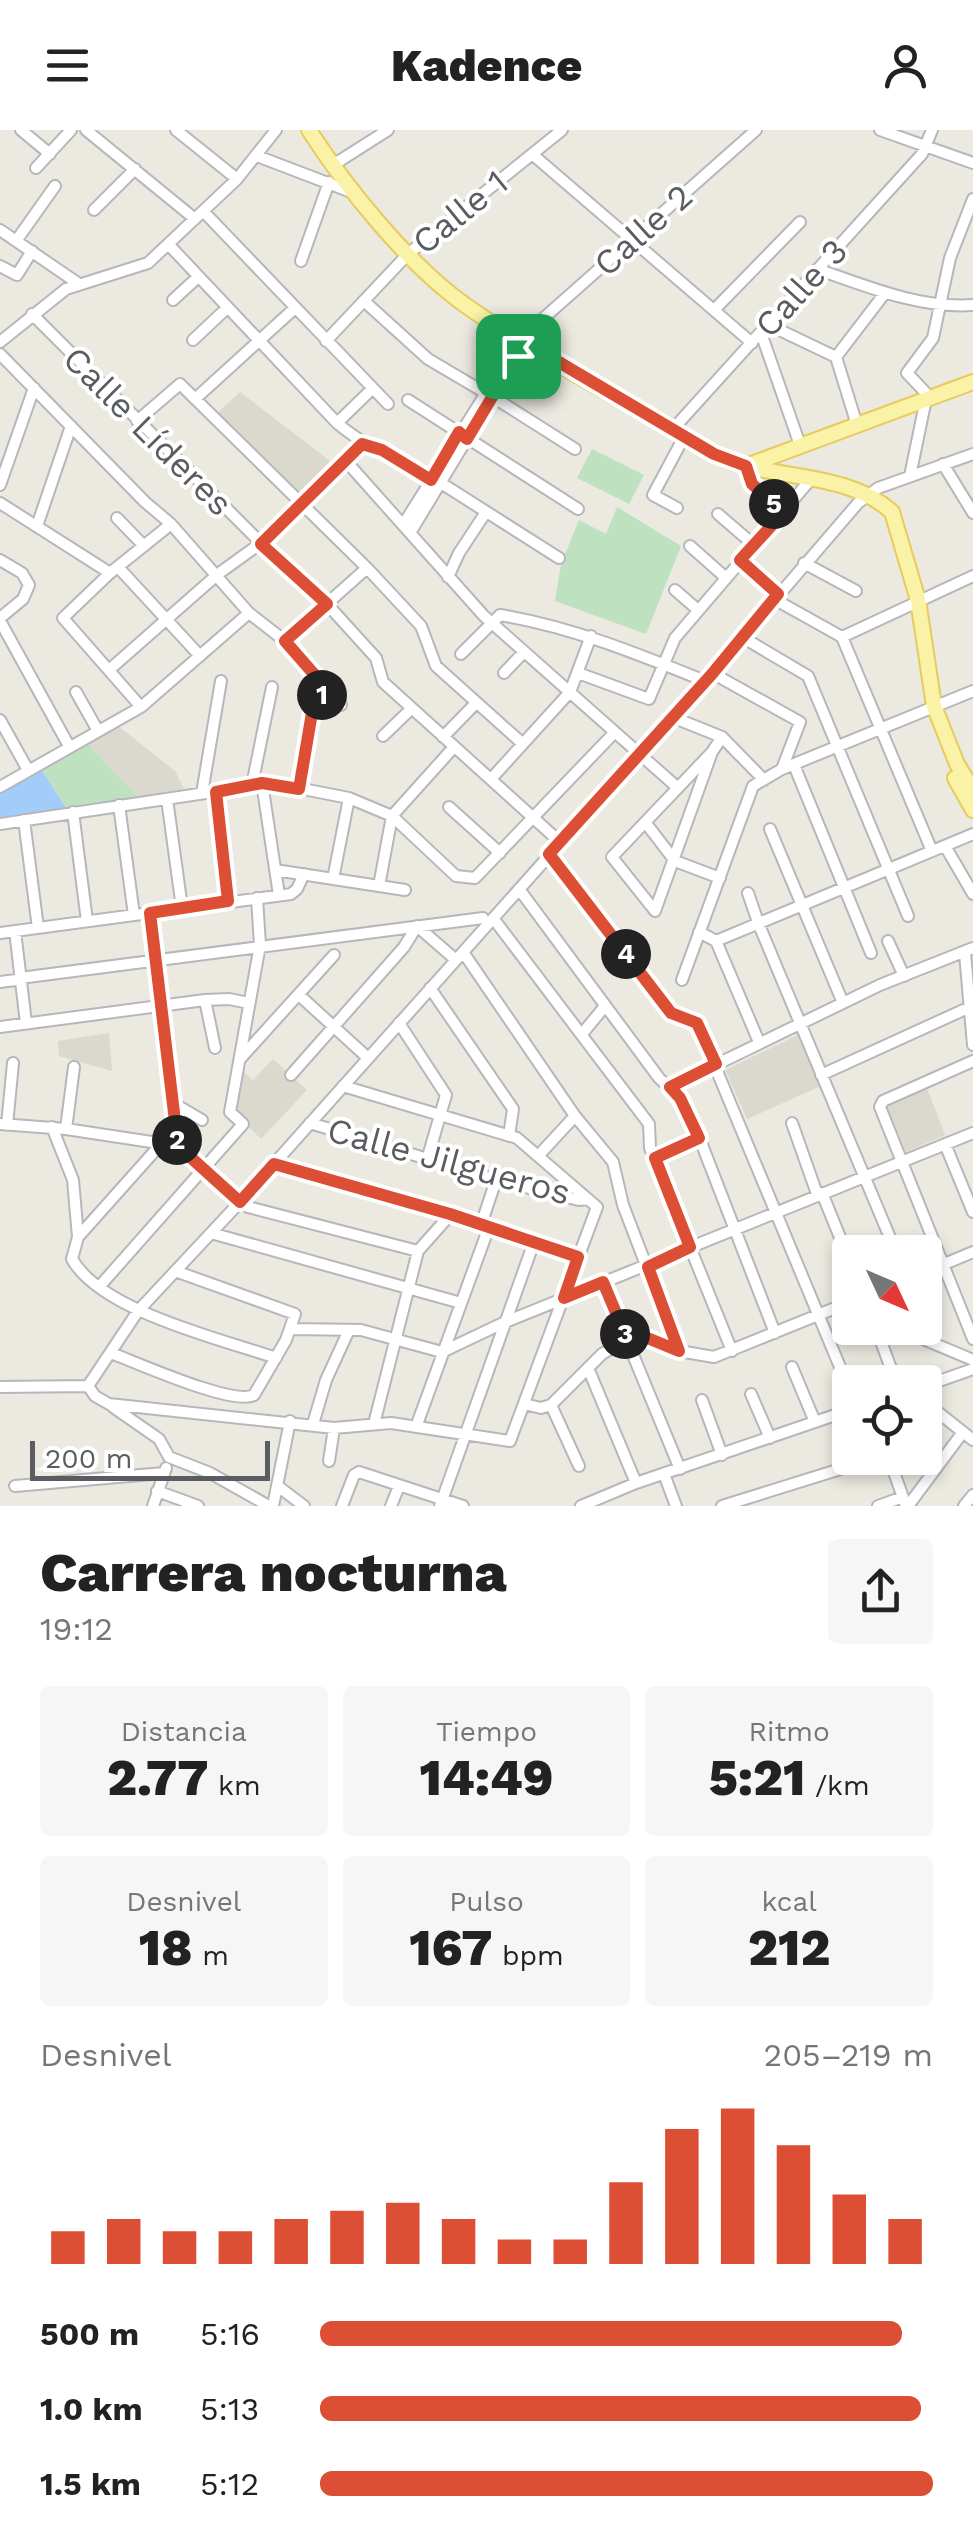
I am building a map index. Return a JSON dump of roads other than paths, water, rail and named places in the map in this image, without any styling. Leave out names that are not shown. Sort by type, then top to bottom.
[{"type":"main road","points":[[309,130],[356,194],[408,254],[464,304],[525,337],[600,389],[714,454],[881,502],[896,518],[930,708],[949,768],[973,810]]},
{"type":"main road","points":[[746,466],[973,382]]},
{"type":"main road","points":[[930,708],[973,790]]},
{"type":"street","points":[[21,130],[50,154]]},
{"type":"street","points":[[36,168],[71,130]]},
{"type":"street","points":[[86,130],[199,215],[388,404]]},
{"type":"street","points":[[176,130],[237,179]]},
{"type":"street","points":[[0,342],[54,296],[79,284],[135,269],[169,244],[237,179],[276,130]]},
{"type":"street","points":[[333,165],[388,130]]},
{"type":"street","name":"Calle 1","points":[[326,341],[408,254],[562,130]]},
{"type":"street","name":"Calle 2","points":[[406,529],[525,337],[756,130]]},
{"type":"street","points":[[880,130],[901,133],[973,163]]},
{"type":"street","name":"Calle 3","points":[[677,508],[652,495],[679,432],[816,269],[922,154],[932,130]]},
{"type":"street","points":[[532,154],[752,343]]},
{"type":"street","points":[[257,156],[356,194]]},
{"type":"street","points":[[94,210],[135,169]]},
{"type":"street","points":[[300,261],[328,182]]},
{"type":"street","points":[[16,241],[54,186]]},
{"type":"street","points":[[910,476],[926,392],[907,374],[930,346],[950,258],[973,199]]},
{"type":"street","points":[[714,310],[800,222]]},
{"type":"street","points":[[0,230],[79,284]]},
{"type":"street","points":[[169,244],[258,342],[362,444],[382,450],[560,558]]},
{"type":"street","points":[[0,266],[16,276],[32,251]]},
{"type":"street","points":[[816,269],[885,293],[941,305],[973,306]]},
{"type":"street","points":[[173,300],[198,277]]},
{"type":"street","points":[[836,357],[885,293]]},
{"type":"street","points":[[364,301],[428,359],[575,449]]},
{"type":"street","points":[[193,340],[227,308]]},
{"type":"street","points":[[196,399],[294,308]]},
{"type":"street","name":"Calle Líderes","points":[[32,314],[261,544],[327,604],[376,658],[383,682],[560,842]]},
{"type":"street","points":[[0,323],[12,330]]},
{"type":"street","points":[[765,329],[836,357]]},
{"type":"street","points":[[765,329],[800,446]]},
{"type":"street","points":[[0,354],[171,524],[249,613],[285,641],[341,705]]},
{"type":"street","points":[[836,357],[857,425]]},
{"type":"street","points":[[138,421],[180,384],[368,568],[421,626],[436,666],[522,744]]},
{"type":"street","points":[[0,485],[34,388]]},
{"type":"street","points":[[337,422],[372,389]]},
{"type":"street","points":[[408,400],[578,509]]},
{"type":"street","points":[[37,526],[71,426]]},
{"type":"street","points":[[109,670],[218,574],[261,544],[362,444]]},
{"type":"street","points":[[88,1386],[138,1310],[274,1164],[459,956],[488,918],[519,889],[867,495],[973,454]]},
{"type":"street","points":[[345,460],[491,622],[678,788]]},
{"type":"street","points":[[943,464],[973,513]]},
{"type":"street","points":[[746,466],[752,484],[784,512]]},
{"type":"street","points":[[578,672],[649,699],[675,638],[811,480]]},
{"type":"street","points":[[0,502],[114,570],[200,656]]},
{"type":"street","points":[[448,577],[486,512]]},
{"type":"street","points":[[718,514],[754,545]]},
{"type":"street","points":[[117,518],[144,546]]},
{"type":"street","points":[[141,707],[64,618],[114,570],[171,524]]},
{"type":"street","points":[[690,546],[725,577]]},
{"type":"street","points":[[0,560],[22,573],[29,585],[22,599],[0,619],[69,746]]},
{"type":"street","points":[[740,560],[776,596],[842,637],[932,851]]},
{"type":"street","points":[[804,564],[856,590]]},
{"type":"street","points":[[285,641],[368,568]]},
{"type":"street","points":[[842,637],[973,576]]},
{"type":"street","points":[[675,590],[698,610]]},
{"type":"street","points":[[0,786],[141,707],[249,613]]},
{"type":"street","points":[[461,654],[500,615],[550,624],[708,677],[800,722],[788,767],[872,953]]},
{"type":"street","points":[[491,779],[570,692],[591,636]]},
{"type":"street","points":[[742,637],[804,671],[908,916]]},
{"type":"street","points":[[504,673],[524,652]]},
{"type":"street","points":[[202,794],[221,681]]},
{"type":"street","points":[[272,686],[257,784],[278,896]]},
{"type":"street","points":[[299,789],[313,707],[327,689]]},
{"type":"street","points":[[682,980],[752,786],[788,767],[973,691]]},
{"type":"street","points":[[76,692],[98,731]]},
{"type":"street","points":[[443,737],[476,703]]},
{"type":"street","points":[[383,736],[412,709]]},
{"type":"street","points":[[672,716],[722,737],[764,780]]},
{"type":"street","points":[[0,720],[28,770]]},
{"type":"street","points":[[0,824],[257,784],[349,798],[392,816],[459,878],[478,878],[616,732]]},
{"type":"street","points":[[712,752],[655,911],[612,857],[722,737]]},
{"type":"street","points":[[379,886],[392,816],[454,747]]},
{"type":"street","points":[[216,792],[228,901]]},
{"type":"street","points":[[333,879],[349,798]]},
{"type":"street","points":[[167,799],[182,908]]},
{"type":"street","points":[[120,805],[134,915]]},
{"type":"street","points":[[448,807],[500,853]]},
{"type":"street","points":[[73,812],[87,921]]},
{"type":"street","points":[[24,820],[38,928]]},
{"type":"street","points":[[645,822],[675,862],[720,878]]},
{"type":"street","points":[[770,828],[843,1003]]},
{"type":"street","points":[[716,941],[973,834]]},
{"type":"street","points":[[945,846],[973,894]]},
{"type":"street","points":[[549,854],[671,1013],[697,1023],[778,1210],[839,1365]]},
{"type":"street","points":[[275,870],[405,890]]},
{"type":"street","points":[[0,933],[278,896],[296,889],[304,874]]},
{"type":"street","points":[[519,889],[659,1078],[680,1098],[736,1227],[775,1333]]},
{"type":"street","points":[[748,892],[889,1235]]},
{"type":"street","points":[[99,1286],[243,1124],[230,1112],[260,946],[257,898]]},
{"type":"street","points":[[150,913],[178,1146]]},
{"type":"street","points":[[0,982],[158,958],[488,918]]},
{"type":"street","points":[[488,918],[649,1124],[649,1142],[732,1351]]},
{"type":"street","points":[[417,926],[459,956],[616,1168],[623,1205],[679,1351]]},
{"type":"street","points":[[291,1074],[404,947],[417,926]]},
{"type":"street","points":[[15,931],[26,1023]]},
{"type":"street","points":[[700,932],[716,941],[759,1042]]},
{"type":"street","points":[[888,941],[904,976]]},
{"type":"street","points":[[670,1087],[843,1003],[969,951],[973,1045]]},
{"type":"street","points":[[239,1060],[334,956]]},
{"type":"street","points":[[430,988],[506,1097],[514,1115],[510,1136]]},
{"type":"street","points":[[299,995],[368,1058]]},
{"type":"street","points":[[0,1026],[206,1000],[229,999],[249,1004]]},
{"type":"street","points":[[206,1000],[216,1048]]},
{"type":"street","points":[[582,1034],[606,1006]]},
{"type":"street","points":[[821,1074],[970,1007]]},
{"type":"street","points":[[399,1023],[446,1095],[427,1160]]},
{"type":"street","points":[[973,1061],[881,1104],[973,1339]]},
{"type":"street","points":[[14,1063],[4,1124],[52,1127],[178,1146],[248,1207],[418,1252]]},
{"type":"street","points":[[66,1129],[74,1067]]},
{"type":"street","points":[[110,1404],[334,1428],[374,1424],[416,1427],[510,1441],[564,1298],[592,1203],[524,1141],[343,1086]]},
{"type":"street","points":[[173,1103],[202,1120]]},
{"type":"street","points":[[540,1155],[575,1116]]},
{"type":"street","name":"Calle Jilgueros","points":[[310,1123],[496,1180],[592,1203]]},
{"type":"street","points":[[792,1123],[838,1235]]},
{"type":"street","points":[[52,1127],[72,1172],[78,1237],[72,1259],[99,1286],[138,1310],[276,1358]]},
{"type":"street","points":[[292,1329],[348,1330],[442,1352],[736,1227],[973,1133]]},
{"type":"street","points":[[655,1158],[699,1138]]},
{"type":"street","points":[[78,1237],[161,1144]]},
{"type":"street","points":[[945,1144],[973,1212]]},
{"type":"street","points":[[274,1164],[450,1214],[578,1257]]},
{"type":"street","points":[[416,1427],[461,1303],[496,1180]]},
{"type":"street","points":[[374,1424],[418,1252],[450,1214]]},
{"type":"street","points":[[211,1233],[461,1303]]},
{"type":"street","points":[[441,1503],[534,1242]]},
{"type":"street","points":[[944,1264],[973,1252]]},
{"type":"street","points":[[111,1353],[219,1392],[250,1398],[292,1329],[295,1314],[175,1271]]},
{"type":"street","points":[[603,1282],[680,1468]]},
{"type":"street","points":[[524,1404],[541,1408],[552,1405],[611,1346],[627,1339],[645,1337],[702,1357],[732,1351],[832,1310]]},
{"type":"street","points":[[313,1424],[326,1380],[348,1330]]},
{"type":"street","points":[[939,1345],[973,1360]]},
{"type":"street","points":[[792,1367],[814,1422]]},
{"type":"street","points":[[588,1368],[636,1483]]},
{"type":"street","points":[[942,1380],[968,1370],[973,1380]]},
{"type":"street","points":[[0,1387],[88,1386]]},
{"type":"street","points":[[88,1386],[95,1396],[160,1439],[169,1457],[210,1472],[271,1506],[279,1487],[290,1421]]},
{"type":"street","points":[[751,1394],[770,1438]]},
{"type":"street","points":[[702,1400],[722,1455]]},
{"type":"street","points":[[552,1405],[579,1466]]},
{"type":"street","points":[[942,1415],[973,1440]]},
{"type":"street","points":[[581,1506],[636,1483],[832,1416]]},
{"type":"street","points":[[329,1462],[334,1428]]},
{"type":"street","points":[[878,1506],[906,1503],[963,1432]]},
{"type":"street","points":[[152,1506],[169,1457]]},
{"type":"street","points":[[342,1506],[356,1472],[441,1503],[463,1506]]},
{"type":"street","points":[[722,1506],[832,1472]]},
{"type":"street","points":[[15,1486],[164,1473]]},
{"type":"street","points":[[664,1474],[676,1506]]},
{"type":"street","points":[[895,1475],[906,1503]]},
{"type":"street","points":[[391,1506],[399,1486]]},
{"type":"street","points":[[279,1487],[304,1506]]},
{"type":"street","points":[[158,1492],[198,1506]]},
{"type":"street","points":[[964,1506],[973,1495]]},
{"type":"water","points":[[39,766],[66,808],[0,818],[0,789]]}]
